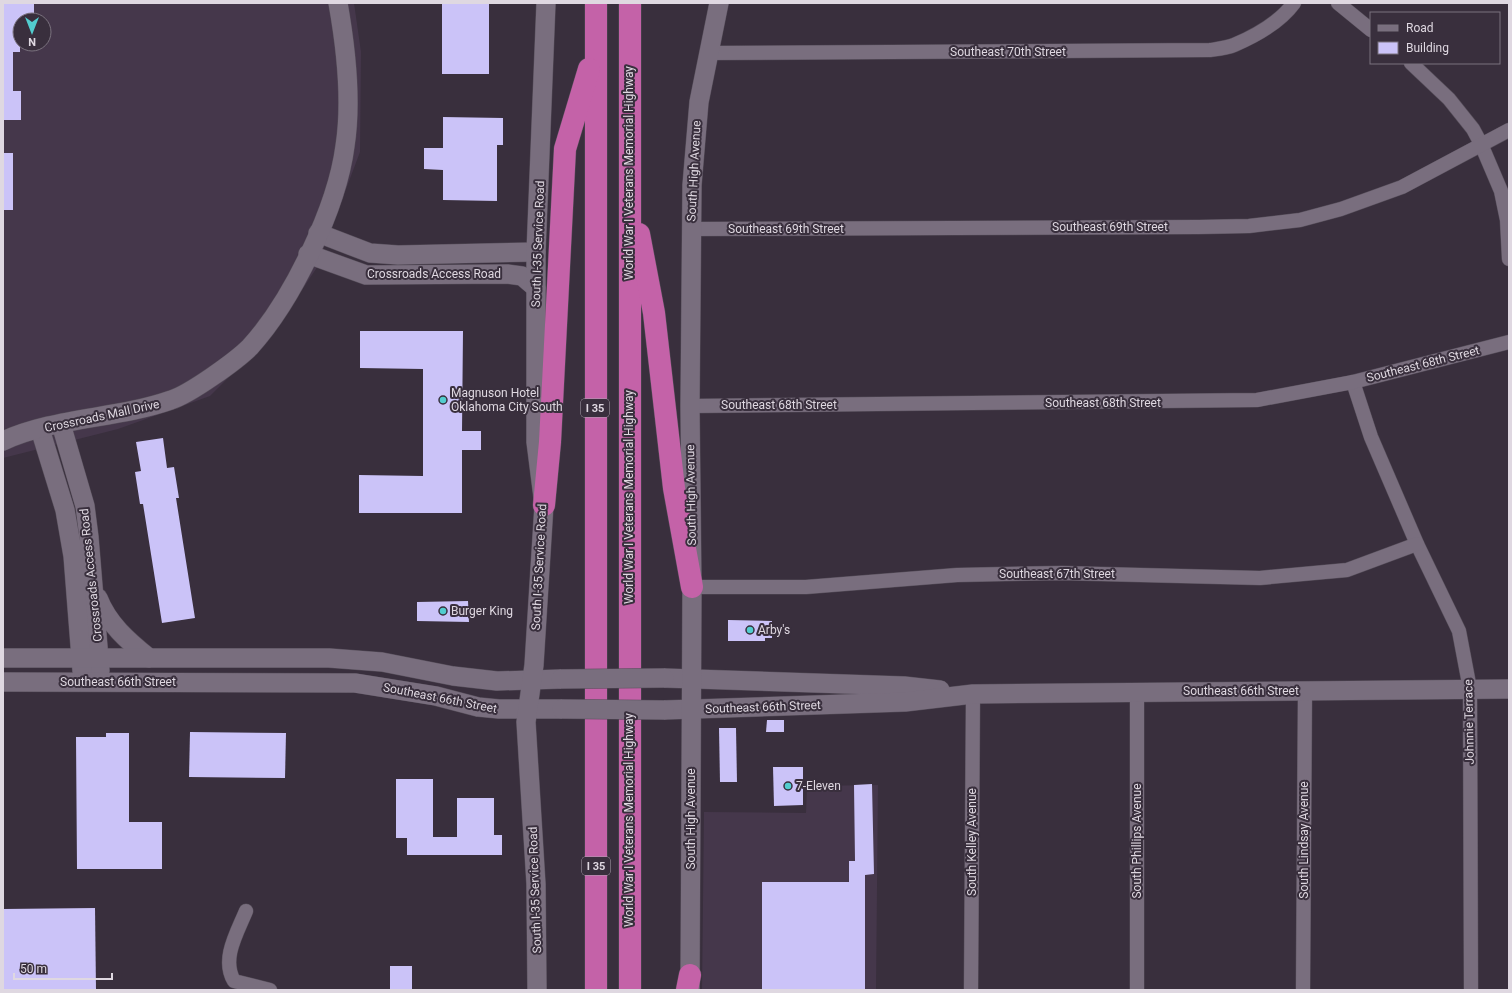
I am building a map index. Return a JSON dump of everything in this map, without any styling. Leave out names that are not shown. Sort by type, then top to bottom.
[{"type":"highway","name":"I 35","points":[[596,3],[596,990]]},
{"type":"highway","name":"World War I Veterans Memorial Highway","points":[[630,3],[630,990]]},
{"type":"highway","points":[[544,505],[550,442],[565,149],[596,45]]},
{"type":"highway","points":[[630,182],[654,313],[674,488],[692,587]]},
{"type":"street","name":"Crossroads Mall Drive","points":[[3,441],[15,435],[61,424],[128,412],[172,400],[202,384],[249,347],[287,297],[318,233],[334,194],[346,145],[346,57],[338,3]]},
{"type":"street","name":"South I-35 Service Road","points":[[538,990],[536,884],[526,722],[532,679],[544,505],[536,442],[536,252],[546,3]]},
{"type":"street","name":"South High Avenue","points":[[689,985],[692,680],[690,406],[691,229],[698,102],[707,53],[719,3]]},
{"type":"street","name":"Southeast 70th Street","points":[[707,53],[1210,50],[1233,46],[1258,32],[1287,12],[1294,3]]},
{"type":"street","points":[[1338,3],[1370,29]]},
{"type":"street","points":[[1412,64],[1449,99],[1473,129],[1481,144],[1500,191],[1507,220],[1509,259]]},
{"type":"street","name":"Southeast 69th Street","points":[[691,229],[1249,226],[1300,220],[1341,210],[1402,187],[1509,130]]},
{"type":"street","name":"Crossroads Access Road","points":[[318,233],[370,253],[536,252]]},
{"type":"street","name":"Crossroads Access Road","points":[[308,254],[366,275],[507,274],[522,276],[536,288]]},
{"type":"street","name":"Southeast 68th Street","points":[[690,406],[1257,400],[1353,382],[1509,342]]},
{"type":"street","name":"Johnnie Terrace","points":[[1353,382],[1371,437],[1417,544],[1459,631],[1470,689],[1471,990]]},
{"type":"street","name":"Crossroads Access Road","points":[[61,424],[85,506],[94,589],[90,658],[91,682]]},
{"type":"street","name":"Crossroads Access Road","points":[[40,429],[65,510],[90,658]]},
{"type":"street","name":"Southeast 67th Street","points":[[692,587],[806,587],[973,574],[1060,573],[1260,578],[1347,570],[1417,544]]},
{"type":"street","points":[[94,589],[102,609],[112,624],[124,638],[149,658]]},
{"type":"street","name":"Southeast 66th Street","points":[[3,658],[329,658],[382,662],[453,676],[497,681],[532,679],[664,678],[904,686],[973,694]]},
{"type":"street","name":"Southeast 66th Street","points":[[3,682],[355,683],[436,696],[478,707],[528,710],[664,710],[905,702],[973,694],[1137,691],[1509,689]]},
{"type":"street","name":"South Lindsay Avenue","points":[[1303,990],[1305,690]]},
{"type":"street","name":"South Phillips Avenue","points":[[1137,691],[1137,990]]},
{"type":"street","name":"South Kelley Avenue","points":[[971,990],[973,694]]},
{"type":"street","points":[[246,912],[228,958],[228,971],[234,981],[270,990]]},
{"type":"shaded area","points":[[3,3],[354,3],[361,52],[360,152],[316,269],[272,334],[210,396],[118,429],[3,458]]},
{"type":"shaded area","points":[[878,785],[876,990],[702,990],[704,812],[806,813],[807,786]]},
{"type":"building","points":[[3,3],[34,3],[34,12],[12,12],[13,91],[21,91],[21,120],[3,120]]},
{"type":"building","points":[[442,3],[489,3],[489,74],[442,74]]},
{"type":"building","points":[[443,117],[503,118],[503,145],[497,145],[497,201],[443,200],[443,170],[424,169],[424,148],[443,148]]},
{"type":"building","points":[[3,153],[13,153],[13,210],[3,210]]},
{"type":"building","name":"Magnuson Hotel Oklahoma City South","points":[[360,331],[463,331],[462,431],[481,431],[481,450],[462,450],[462,513],[359,513],[359,475],[423,476],[423,369],[360,368]]},
{"type":"building","points":[[163,438],[167,468],[174,467],[179,498],[176,498],[195,618],[162,623],[143,504],[140,504],[135,472],[141,471],[136,442]]},
{"type":"building","name":"Burger King","points":[[468,601],[469,622],[417,621],[417,602]]},
{"type":"building","name":"Arby's","points":[[728,620],[772,621],[772,638],[765,638],[765,641],[728,641]]},
{"type":"building","points":[[767,720],[784,720],[784,732],[766,732]]},
{"type":"building","points":[[719,728],[736,728],[737,782],[720,782]]},
{"type":"building","points":[[190,732],[286,733],[285,778],[189,777]]},
{"type":"building","points":[[106,733],[129,733],[129,822],[162,822],[162,869],[77,869],[76,737],[106,737]]},
{"type":"building","name":"7-Eleven","points":[[773,767],[803,767],[803,805],[774,806]]},
{"type":"building","points":[[396,779],[433,779],[433,837],[457,837],[457,798],[494,798],[494,835],[502,835],[502,855],[407,855],[407,838],[396,838]]},
{"type":"building","points":[[872,784],[874,874],[865,875],[865,990],[762,990],[762,882],[849,882],[849,861],[855,861],[854,785]]},
{"type":"building","points":[[95,908],[96,990],[3,990],[3,909]]},
{"type":"building","points":[[390,966],[412,966],[412,990],[390,990]]},
{"type":"place","name":"Magnuson Hotel Oklahoma City South","points":[[443,400]]},
{"type":"place","name":"Burger King","points":[[443,611]]},
{"type":"place","name":"Arby's","points":[[750,630]]},
{"type":"place","name":"7-Eleven","points":[[788,786]]}]
